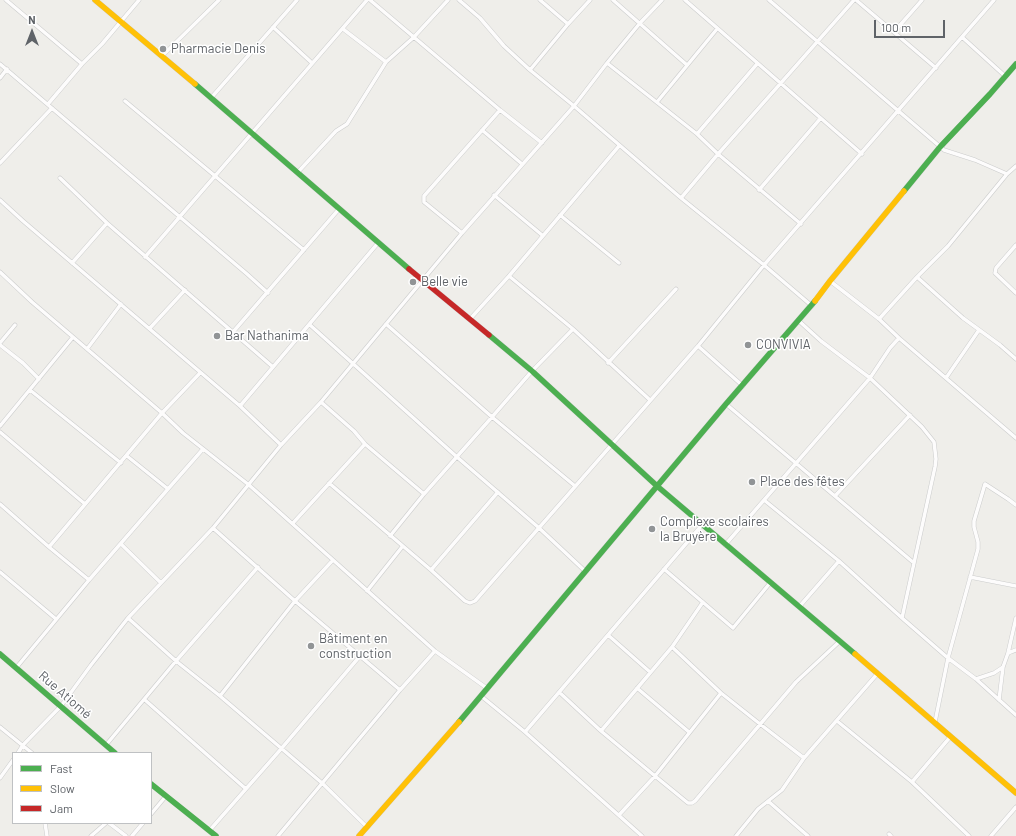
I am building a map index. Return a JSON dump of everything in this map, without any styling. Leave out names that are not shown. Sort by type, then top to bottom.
[{"type":"street","points":[[6,0],[82,64]]},
{"type":"street","points":[[95,0],[252,132],[378,243],[532,371],[657,486],[878,673],[1016,793]]},
{"type":"street","points":[[48,104],[139,0]]},
{"type":"street","points":[[162,56],[219,0]]},
{"type":"street","points":[[211,98],[297,0]]},
{"type":"street","points":[[145,257],[368,0],[542,143]]},
{"type":"street","points":[[298,172],[336,131],[347,124],[386,62],[414,38],[446,0]]},
{"type":"street","points":[[459,0],[480,18],[504,46],[530,70],[812,306]]},
{"type":"street","points":[[540,0],[568,24]]},
{"type":"street","points":[[530,70],[590,0]]},
{"type":"street","points":[[613,0],[687,65]]},
{"type":"street","points":[[19,752],[23,745],[61,706],[128,618],[213,528],[281,445],[321,402],[352,363],[423,281],[494,195],[574,106],[640,23],[662,0]]},
{"type":"street","points":[[685,0],[716,29],[862,154]]},
{"type":"street","points":[[769,0],[940,147],[948,152],[975,160],[1007,174]]},
{"type":"street","points":[[682,198],[718,154],[855,0],[936,68]]},
{"type":"street","points":[[894,32],[922,0]]},
{"type":"street","points":[[329,484],[465,601],[474,601],[698,346],[764,265],[862,154],[994,0]]},
{"type":"street","points":[[273,26],[312,63]]},
{"type":"street","points":[[342,29],[386,62]]},
{"type":"street","points":[[657,102],[716,29]]},
{"type":"street","points":[[962,38],[1005,76]]},
{"type":"street","points":[[607,63],[698,134],[718,154],[759,190],[801,224]]},
{"type":"street","points":[[0,64],[268,293]]},
{"type":"street","points":[[698,134],[757,64]]},
{"type":"street","points":[[359,836],[488,689],[726,404],[812,306],[830,281],[940,147],[1016,64]]},
{"type":"street","points":[[0,78],[7,69]]},
{"type":"street","points":[[125,101],[304,250]]},
{"type":"street","points":[[0,163],[52,108]]},
{"type":"street","points":[[462,233],[424,202],[424,196],[500,110]]},
{"type":"street","points":[[759,190],[820,118]]},
{"type":"street","points":[[482,130],[522,164]]},
{"type":"street","points":[[470,320],[619,146]]},
{"type":"street","points":[[879,319],[917,277],[948,246],[1007,174],[1016,166]]},
{"type":"street","points":[[60,178],[145,257],[185,290],[273,368]]},
{"type":"street","points":[[494,195],[542,235]]},
{"type":"street","points":[[0,200],[240,406],[281,445]]},
{"type":"street","points":[[233,332],[339,209]]},
{"type":"street","points":[[560,215],[619,263]]},
{"type":"street","points":[[72,263],[107,223]]},
{"type":"street","points":[[240,406],[378,243]]},
{"type":"street","points":[[1016,245],[996,268],[995,273],[1016,293]]},
{"type":"street","points":[[0,272],[183,433],[249,485],[293,523],[435,651],[488,689]]},
{"type":"street","points":[[509,276],[573,329],[608,363],[650,400]]},
{"type":"street","points":[[917,277],[963,318],[1000,345],[1016,359]]},
{"type":"street","points":[[830,281],[879,319],[899,338],[1016,438]]},
{"type":"street","points":[[608,363],[676,289]]},
{"type":"street","points":[[150,328],[185,290]]},
{"type":"street","points":[[87,349],[121,304]]},
{"type":"street","points":[[799,320],[821,341],[870,378],[922,426],[934,442],[936,459],[931,491],[902,618]]},
{"type":"street","points":[[386,324],[492,417],[574,486]]},
{"type":"street","points":[[15,325],[0,344],[23,363],[39,379]]},
{"type":"street","points":[[310,325],[586,572]]},
{"type":"street","points":[[390,536],[424,494],[532,371],[573,329]]},
{"type":"street","points":[[946,378],[980,330]]},
{"type":"street","points":[[0,426],[73,337]]},
{"type":"street","points":[[725,545],[870,378],[890,348],[899,338]]},
{"type":"street","points":[[698,346],[743,386]]},
{"type":"street","points":[[49,547],[162,413],[200,373]]},
{"type":"street","points":[[30,390],[121,463]]},
{"type":"street","points":[[321,402],[354,431],[365,444],[424,494]]},
{"type":"street","points":[[726,404],[914,563]]},
{"type":"street","points":[[835,496],[910,415]]},
{"type":"street","points":[[0,432],[85,504]]},
{"type":"street","points":[[293,523],[365,444]]},
{"type":"street","points":[[16,668],[89,580],[204,449]]},
{"type":"street","points":[[127,456],[168,489]]},
{"type":"street","points":[[935,722],[948,658],[979,544],[974,527],[975,515],[984,484],[1016,505]]},
{"type":"street","points":[[430,570],[498,492]]},
{"type":"street","points":[[764,500],[839,562],[948,658],[976,679],[1016,715]]},
{"type":"street","points":[[1,506],[89,580]]},
{"type":"street","points":[[525,732],[702,525]]},
{"type":"street","points":[[213,528],[400,690]]},
{"type":"street","points":[[121,544],[161,583]]},
{"type":"street","points":[[367,591],[402,547]]},
{"type":"street","points":[[220,696],[296,601],[333,560]]},
{"type":"street","points":[[799,607],[839,562]]},
{"type":"street","points":[[106,745],[145,700],[176,660],[258,567]]},
{"type":"street","points":[[664,569],[733,628],[770,583]]},
{"type":"street","points":[[0,572],[56,619]]},
{"type":"street","points":[[970,577],[1016,586]]},
{"type":"street","points":[[601,730],[672,647],[702,602]]},
{"type":"street","points":[[128,618],[322,783],[367,827]]},
{"type":"street","points":[[999,700],[1003,667],[1008,653],[1016,618]]},
{"type":"street","points":[[608,635],[650,672]]},
{"type":"street","points":[[559,692],[654,776],[688,803],[692,803],[695,802],[796,682],[840,641]]},
{"type":"street","points":[[672,647],[722,693],[804,758]]},
{"type":"street","points":[[1008,653],[1016,650]]},
{"type":"street","points":[[278,836],[400,690],[435,651]]},
{"type":"street","name":"Rue Atiomé","points":[[0,654],[114,752]]},
{"type":"street","points":[[209,831],[360,656]]},
{"type":"street","points":[[976,679],[1003,667]]},
{"type":"street","points":[[736,836],[758,809],[782,790],[804,758],[837,722],[878,673]]},
{"type":"street","points":[[637,688],[689,732]]},
{"type":"street","points":[[619,815],[654,776],[722,693]]},
{"type":"street","points":[[481,696],[525,732],[642,836]]},
{"type":"street","points":[[145,700],[246,789]]},
{"type":"street","points":[[837,722],[912,782],[969,836]]},
{"type":"street","points":[[0,728],[31,752]]},
{"type":"street","points":[[912,782],[951,736]]},
{"type":"street","points":[[0,778],[12,761]]},
{"type":"street","points":[[152,785],[216,836]]},
{"type":"street","points":[[152,813],[166,796]]},
{"type":"street","points":[[768,801],[808,836]]},
{"type":"street","points":[[991,836],[1016,807]]},
{"type":"street","points":[[44,824],[47,836]]},
{"type":"street","points":[[91,836],[105,824]]},
{"type":"street","points":[[110,824],[126,836]]},
{"type":"street","points":[[132,836],[142,824]]},
{"type":"street","points":[[99,830],[101,836]]},
{"type":"traffic: fast","points":[[904,191],[940,147],[1016,64]]},
{"type":"traffic: fast","points":[[195,84],[409,269]]},
{"type":"traffic: fast","points":[[459,722],[726,404],[815,301]]},
{"type":"traffic: fast","points":[[489,335],[532,371],[657,486],[855,654]]},
{"type":"traffic: fast","points":[[0,654],[114,752]]},
{"type":"traffic: fast","points":[[152,785],[216,836]]},
{"type":"traffic: slow","points":[[95,0],[195,84]]},
{"type":"traffic: slow","points":[[815,301],[904,191]]},
{"type":"traffic: slow","points":[[855,654],[1016,793]]},
{"type":"traffic: slow","points":[[359,836],[459,722]]},
{"type":"traffic: jam","points":[[409,269],[489,335]]},
{"type":"place","name":"Pharmacie Denis","points":[[163,49]]},
{"type":"place","name":"Belle vie","points":[[413,282]]},
{"type":"place","name":"Bar Nathanima","points":[[217,336]]},
{"type":"place","name":"CONVIVIA","points":[[748,345]]},
{"type":"place","name":"Place des fêtes","points":[[752,482]]},
{"type":"place","name":"Complexe scolaires la Bruyère","points":[[652,529]]},
{"type":"place","name":"Bâtiment en construction","points":[[311,646]]}]
